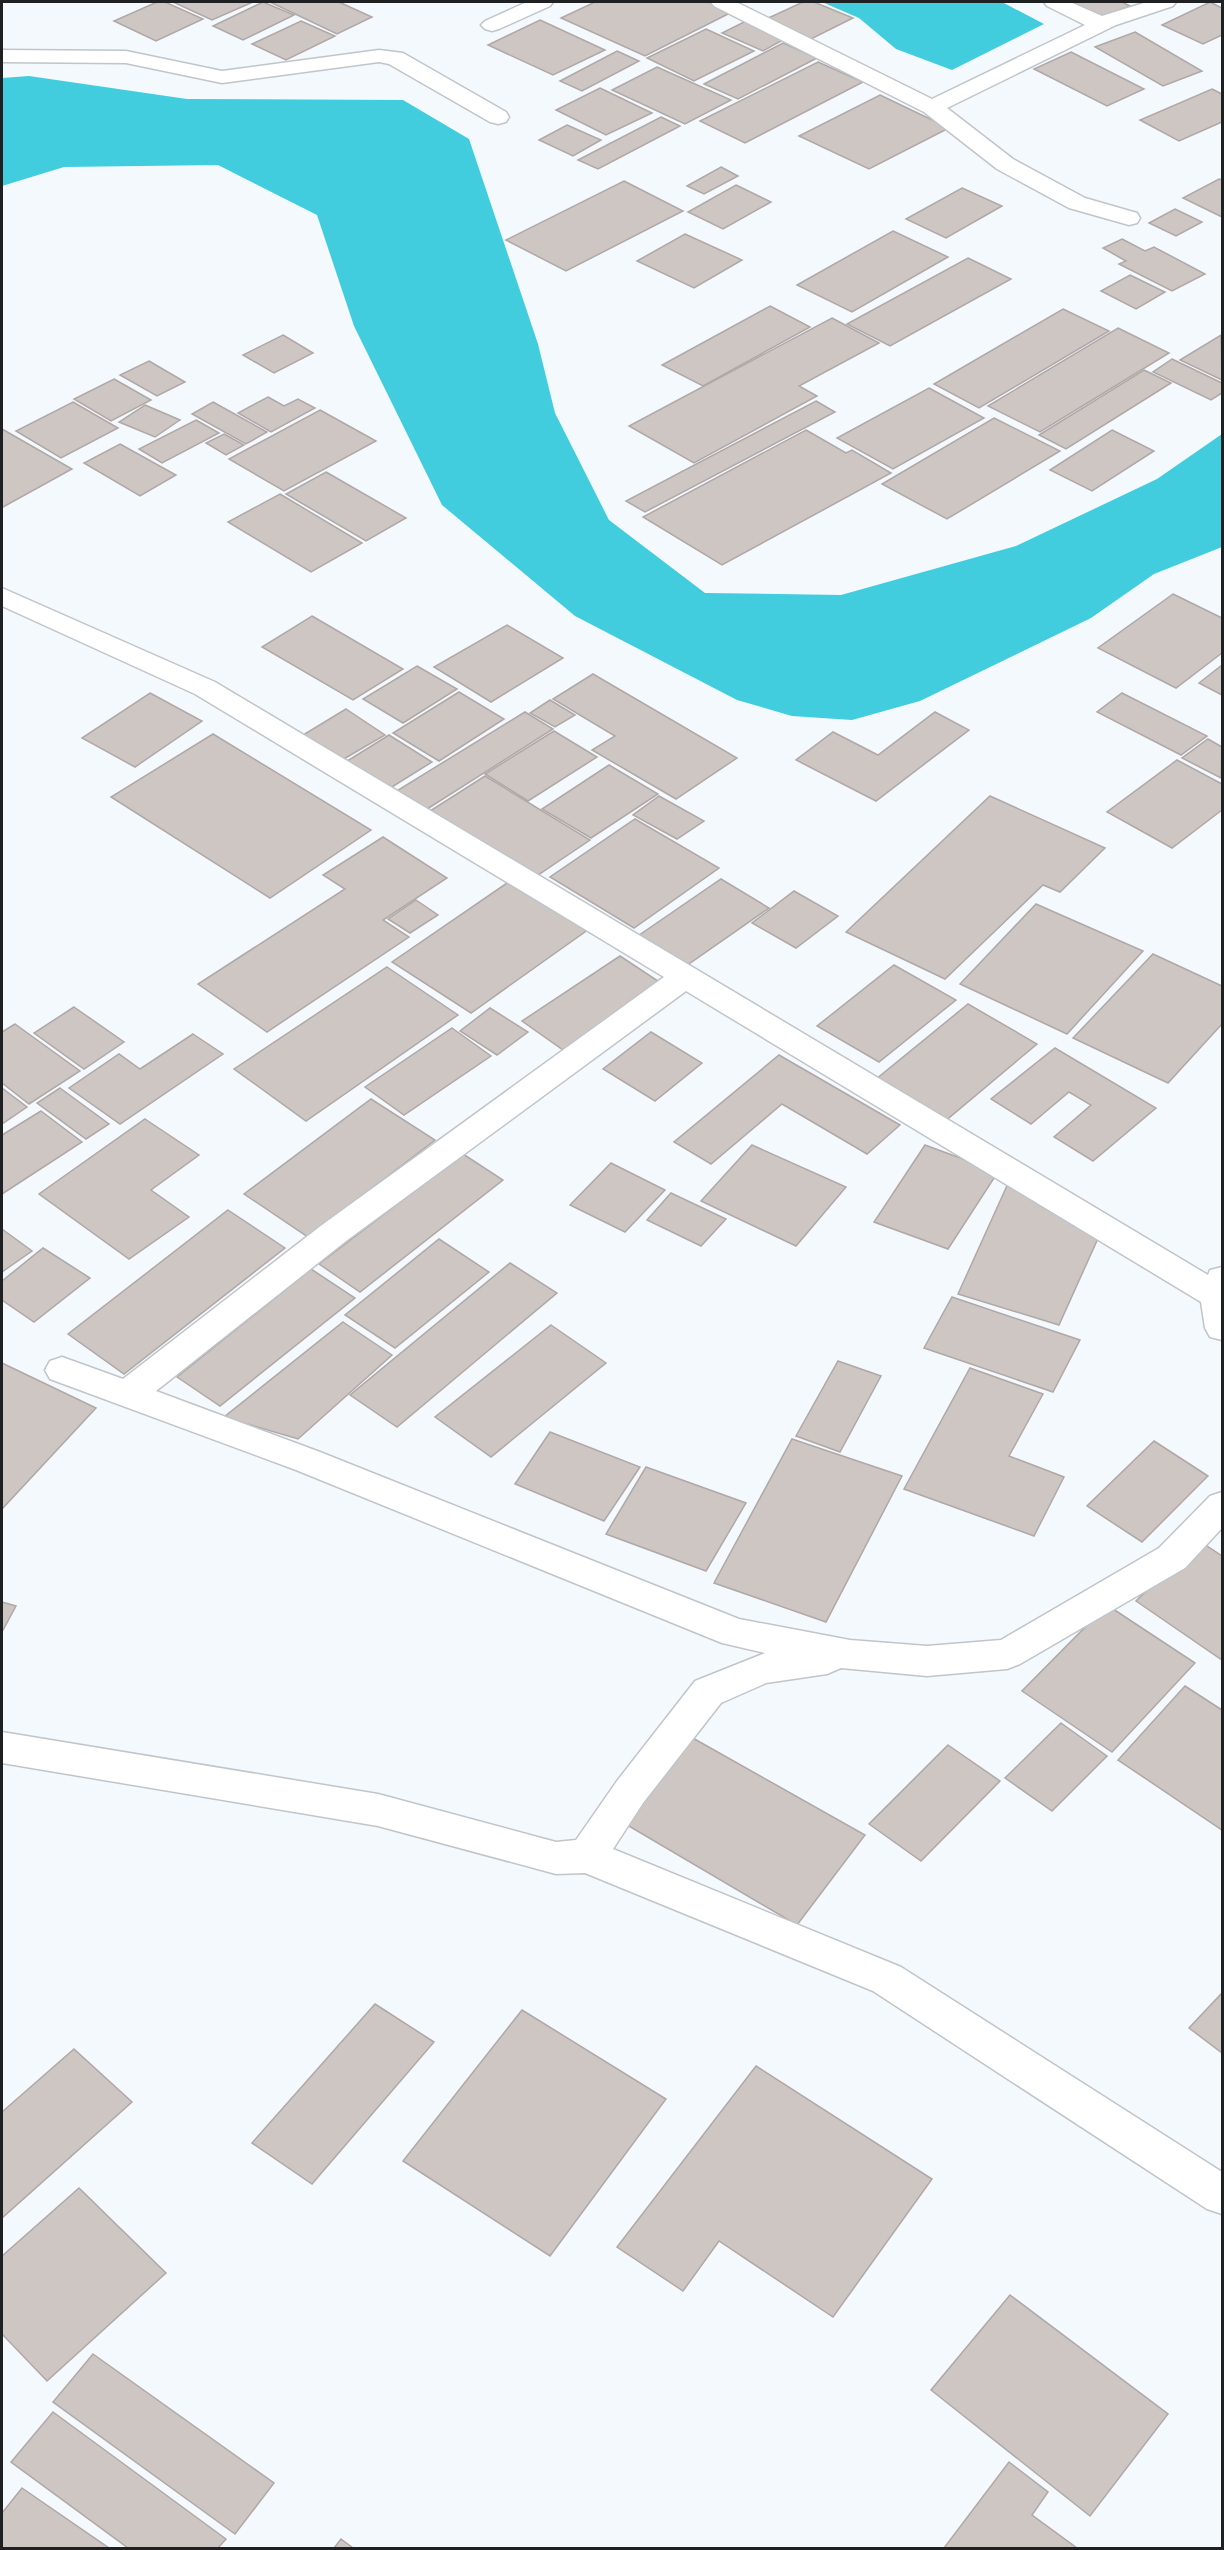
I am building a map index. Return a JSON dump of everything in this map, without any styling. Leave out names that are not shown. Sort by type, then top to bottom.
[{"type":"street","points":[[492,25],[543,2]]},
{"type":"street","points":[[721,2],[932,107],[1005,164],[1077,203],[1129,218]]},
{"type":"street","points":[[1054,2],[1101,24]]},
{"type":"street","points":[[932,107],[1101,24],[1166,2]]},
{"type":"street","points":[[2,56],[126,57],[222,77],[379,56],[395,58],[498,117]]},
{"type":"street","points":[[2,596],[205,687],[686,976],[1220,1287],[1222,1328]]},
{"type":"street","points":[[128,1394],[334,1233],[686,976]]},
{"type":"street","points":[[62,1370],[308,1461],[735,1633],[850,1655],[927,1661],[1007,1654],[1172,1558],[1222,1506]]},
{"type":"street","points":[[587,1856],[630,1792],[708,1692],[761,1669],[850,1655]]},
{"type":"street","points":[[2,1748],[378,1810],[556,1858],[587,1856],[887,1979],[1222,2195]]},
{"type":"water","points":[[822,2],[1002,2],[1044,24],[952,70],[896,49],[859,18]]},
{"type":"water","points":[[29,76],[187,99],[403,100],[469,139],[538,344],[555,413],[609,520],[705,593],[841,595],[1016,546],[1157,479],[1222,434],[1222,547],[1154,574],[1091,618],[920,701],[852,720],[792,716],[737,700],[575,616],[442,505],[354,326],[317,215],[218,165],[64,167],[2,186],[2,78]]},
{"type":"building","points":[[157,2],[165,2],[203,19],[156,41],[114,21]]},
{"type":"building","points":[[173,2],[253,2],[212,20]]},
{"type":"building","points":[[263,2],[294,15],[243,40],[213,26]]},
{"type":"building","points":[[270,2],[339,2],[372,17],[337,34]]},
{"type":"building","points":[[595,2],[708,2],[732,12],[645,56],[561,18]]},
{"type":"building","points":[[803,2],[814,2],[853,18],[809,40],[764,20]]},
{"type":"building","points":[[1065,2],[1122,2],[1130,6],[1096,19]]},
{"type":"building","points":[[1210,2],[1222,8],[1222,35],[1203,44],[1162,25]]},
{"type":"building","points":[[540,20],[605,50],[553,75],[488,45]]},
{"type":"building","points":[[748,20],[788,37],[763,51],[722,33]]},
{"type":"building","points":[[301,21],[335,36],[286,60],[252,44]]},
{"type":"building","points":[[706,29],[754,51],[694,81],[647,58]]},
{"type":"building","points":[[1135,32],[1202,71],[1163,86],[1095,47]]},
{"type":"building","points":[[783,43],[817,58],[738,99],[704,84]]},
{"type":"building","points":[[617,51],[639,61],[582,91],[560,81]]},
{"type":"building","points":[[1071,52],[1144,89],[1107,106],[1034,69]]},
{"type":"building","points":[[818,62],[863,82],[745,143],[700,121]]},
{"type":"building","points":[[657,67],[731,100],[685,124],[612,90]]},
{"type":"building","points":[[600,88],[652,113],[606,135],[556,110]]},
{"type":"building","points":[[1212,89],[1222,94],[1222,122],[1179,141],[1140,120]]},
{"type":"building","points":[[880,95],[949,128],[869,169],[799,136]]},
{"type":"building","points":[[661,117],[680,126],[598,169],[578,160]]},
{"type":"building","points":[[567,125],[601,140],[573,156],[539,140]]},
{"type":"building","points":[[721,167],[738,176],[704,194],[687,186]]},
{"type":"building","points":[[1219,179],[1222,180],[1222,217],[1183,198]]},
{"type":"building","points":[[624,181],[683,211],[566,271],[506,240]]},
{"type":"building","points":[[736,185],[771,202],[723,229],[688,212]]},
{"type":"building","points":[[962,188],[1002,206],[946,238],[906,219]]},
{"type":"building","points":[[1175,209],[1202,222],[1176,236],[1149,223]]},
{"type":"building","points":[[893,231],[948,257],[852,312],[797,285]]},
{"type":"building","points":[[685,234],[742,260],[694,288],[637,261]]},
{"type":"building","points":[[1122,239],[1145,251],[1154,247],[1205,274],[1172,291],[1119,264],[1126,261],[1103,248]]},
{"type":"building","points":[[968,258],[1011,279],[890,346],[847,324]]},
{"type":"building","points":[[1130,275],[1165,292],[1136,309],[1101,291]]},
{"type":"building","points":[[770,306],[810,327],[703,386],[662,365]]},
{"type":"building","points":[[1063,309],[1109,331],[979,408],[934,384]]},
{"type":"building","points":[[832,318],[879,343],[799,386],[817,396],[694,463],[629,426]]},
{"type":"building","points":[[1118,328],[1169,353],[1040,432],[988,406]]},
{"type":"building","points":[[283,335],[313,353],[274,373],[243,355]]},
{"type":"building","points":[[1221,335],[1222,380],[1180,360]]},
{"type":"building","points":[[1172,359],[1222,383],[1222,393],[1211,400],[1153,372]]},
{"type":"building","points":[[149,361],[185,382],[157,396],[120,375]]},
{"type":"building","points":[[1144,370],[1171,383],[1066,449],[1039,435]]},
{"type":"building","points":[[114,379],[151,400],[111,421],[74,399]]},
{"type":"building","points":[[929,388],[984,418],[893,469],[837,438]]},
{"type":"building","points":[[268,397],[284,406],[298,399],[315,408],[271,432],[238,413]]},
{"type":"building","points":[[816,401],[835,412],[645,512],[626,501]]},
{"type":"building","points":[[73,402],[118,428],[61,458],[16,431]]},
{"type":"building","points":[[213,402],[267,432],[246,444],[192,414]]},
{"type":"building","points":[[145,405],[180,420],[155,437],[119,422]]},
{"type":"building","points":[[320,410],[376,441],[284,491],[229,459]]},
{"type":"building","points":[[994,418],[1060,451],[947,519],[882,484]]},
{"type":"building","points":[[196,420],[219,433],[162,463],[139,449]]},
{"type":"building","points":[[2,429],[72,469],[3,507]]},
{"type":"building","points":[[806,430],[846,453],[852,450],[891,473],[722,565],[643,517]]},
{"type":"building","points":[[1112,430],[1154,451],[1092,491],[1050,470]]},
{"type":"building","points":[[224,434],[244,445],[226,455],[206,443]]},
{"type":"building","points":[[120,444],[176,475],[140,496],[84,463]]},
{"type":"building","points":[[326,472],[406,518],[366,541],[286,494]]},
{"type":"building","points":[[280,494],[362,543],[311,572],[228,522]]},
{"type":"building","points":[[1173,594],[1222,618],[1222,653],[1176,688],[1098,648]]},
{"type":"building","points":[[312,616],[403,669],[353,700],[262,647]]},
{"type":"building","points":[[507,625],[563,658],[491,702],[434,667]]},
{"type":"building","points":[[1222,665],[1222,695],[1199,683]]},
{"type":"building","points":[[417,666],[457,689],[403,723],[363,699]]},
{"type":"building","points":[[593,674],[737,758],[676,799],[592,750],[615,736],[553,699]]},
{"type":"building","points":[[459,692],[504,719],[439,761],[393,733]]},
{"type":"building","points":[[150,693],[202,721],[135,767],[82,738]]},
{"type":"building","points":[[1122,693],[1207,736],[1181,755],[1097,712]]},
{"type":"building","points":[[550,700],[575,715],[555,727],[530,713]]},
{"type":"building","points":[[346,709],[385,735],[342,760],[303,735]]},
{"type":"building","points":[[525,712],[553,729],[424,811],[395,792]]},
{"type":"building","points":[[935,712],[969,730],[876,801],[796,760],[833,732],[878,755]]},
{"type":"building","points":[[554,731],[597,757],[528,801],[485,774]]},
{"type":"building","points":[[213,734],[371,830],[270,898],[111,797]]},
{"type":"building","points":[[389,735],[432,762],[387,790],[344,763]]},
{"type":"building","points":[[1208,739],[1222,747],[1221,778],[1182,758]]},
{"type":"building","points":[[1177,760],[1222,784],[1222,810],[1172,848],[1107,812]]},
{"type":"building","points":[[609,765],[658,794],[591,838],[542,809]]},
{"type":"building","points":[[485,776],[590,840],[535,877],[430,811]]},
{"type":"building","points":[[659,796],[704,821],[677,839],[633,815]]},
{"type":"building","points":[[990,796],[1105,848],[1060,892],[1043,885],[945,979],[846,932]]},
{"type":"building","points":[[635,819],[719,868],[634,928],[550,877]]},
{"type":"building","points":[[383,837],[447,878],[383,920],[409,937],[267,1032],[198,984],[345,889],[323,875]]},
{"type":"building","points":[[721,879],[769,908],[683,968],[635,938]]},
{"type":"building","points":[[510,881],[589,929],[471,1013],[392,962]]},
{"type":"building","points":[[794,891],[838,916],[796,948],[752,923]]},
{"type":"building","points":[[416,900],[438,915],[410,933],[388,919]]},
{"type":"building","points":[[1036,904],[1143,951],[1067,1034],[960,984]]},
{"type":"building","points":[[1153,954],[1222,986],[1222,1024],[1168,1083],[1073,1038]]},
{"type":"building","points":[[620,956],[664,985],[566,1052],[522,1021]]},
{"type":"building","points":[[894,965],[956,1000],[879,1062],[817,1026]]},
{"type":"building","points":[[387,967],[458,1015],[306,1121],[234,1069]]},
{"type":"building","points":[[968,1004],[1037,1044],[944,1122],[875,1080]]},
{"type":"building","points":[[74,1007],[124,1042],[84,1069],[34,1033]]},
{"type":"building","points":[[490,1008],[528,1032],[497,1055],[460,1031]]},
{"type":"building","points":[[15,1024],[80,1071],[29,1104],[2,1083],[2,1032]]},
{"type":"building","points":[[452,1028],[491,1056],[404,1115],[365,1087]]},
{"type":"building","points":[[651,1032],[702,1063],[655,1101],[603,1069]]},
{"type":"building","points":[[193,1034],[223,1054],[120,1124],[69,1088],[119,1054],[140,1069]]},
{"type":"building","points":[[1055,1048],[1156,1108],[1093,1161],[1054,1137],[1091,1105],[1069,1092],[1031,1124],[991,1099]]},
{"type":"building","points":[[779,1055],[900,1125],[867,1154],[782,1104],[711,1164],[674,1142]]},
{"type":"building","points":[[2,1088],[27,1107],[2,1124]]},
{"type":"building","points":[[60,1088],[109,1124],[86,1139],[37,1103]]},
{"type":"building","points":[[371,1099],[435,1140],[308,1237],[244,1194]]},
{"type":"building","points":[[41,1111],[82,1142],[2,1194],[2,1135]]},
{"type":"building","points":[[145,1119],[199,1155],[151,1190],[189,1217],[129,1259],[39,1194]]},
{"type":"building","points":[[752,1145],[846,1187],[796,1246],[701,1201]]},
{"type":"building","points":[[925,1145],[998,1172],[948,1249],[874,1222]]},
{"type":"building","points":[[463,1154],[503,1180],[360,1292],[319,1264]]},
{"type":"building","points":[[611,1163],[665,1190],[625,1232],[570,1205]]},
{"type":"building","points":[[1010,1179],[1100,1234],[1059,1325],[958,1294]]},
{"type":"building","points":[[671,1193],[726,1219],[701,1246],[647,1220]]},
{"type":"building","points":[[228,1210],[285,1248],[124,1374],[68,1334]]},
{"type":"building","points":[[2,1229],[32,1251],[2,1272]]},
{"type":"building","points":[[439,1239],[489,1272],[395,1348],[345,1315]]},
{"type":"building","points":[[43,1248],[90,1278],[34,1322],[2,1300],[2,1281]]},
{"type":"building","points":[[510,1263],[557,1293],[397,1427],[350,1395]]},
{"type":"building","points":[[311,1269],[355,1298],[220,1406],[177,1377]]},
{"type":"building","points":[[952,1297],[1080,1340],[1053,1392],[924,1348]]},
{"type":"building","points":[[343,1322],[392,1355],[298,1439],[224,1417]]},
{"type":"building","points":[[551,1325],[606,1363],[491,1457],[435,1417]]},
{"type":"building","points":[[838,1361],[881,1376],[840,1452],[796,1436]]},
{"type":"building","points":[[2,1363],[96,1408],[2,1509]]},
{"type":"building","points":[[970,1368],[1043,1394],[1009,1456],[1064,1477],[1034,1536],[904,1489]]},
{"type":"building","points":[[550,1432],[640,1467],[604,1521],[515,1484]]},
{"type":"building","points":[[792,1439],[902,1476],[826,1622],[714,1583]]},
{"type":"building","points":[[1154,1441],[1208,1476],[1142,1542],[1087,1506]]},
{"type":"building","points":[[646,1467],[746,1503],[706,1571],[606,1534]]},
{"type":"building","points":[[1198,1540],[1222,1556],[1222,1660],[1136,1601]]},
{"type":"building","points":[[2,1602],[16,1606],[2,1632]]},
{"type":"building","points":[[1107,1605],[1195,1663],[1112,1752],[1022,1691]]},
{"type":"building","points":[[1185,1686],[1222,1710],[1222,1830],[1118,1760]]},
{"type":"building","points":[[1061,1723],[1107,1756],[1052,1811],[1005,1778]]},
{"type":"building","points":[[691,1737],[865,1835],[797,1925],[622,1822]]},
{"type":"building","points":[[948,1745],[1000,1781],[921,1861],[869,1824]]},
{"type":"building","points":[[1222,1993],[1222,2053],[1189,2028]]},
{"type":"building","points":[[375,2004],[434,2042],[312,2184],[252,2143]]},
{"type":"building","points":[[522,2010],[666,2099],[550,2256],[403,2161]]},
{"type":"building","points":[[74,2049],[132,2102],[2,2218],[2,2112]]},
{"type":"building","points":[[756,2066],[932,2179],[833,2317],[719,2241],[683,2291],[617,2247]]},
{"type":"building","points":[[79,2188],[166,2273],[47,2381],[2,2334],[2,2256]]},
{"type":"building","points":[[1010,2295],[1168,2414],[1090,2516],[931,2390]]},
{"type":"building","points":[[93,2354],[274,2483],[235,2534],[53,2402]]},
{"type":"building","points":[[53,2412],[226,2539],[218,2548],[128,2548],[11,2462]]},
{"type":"building","points":[[1009,2462],[1048,2492],[1032,2515],[1077,2548],[944,2548]]},
{"type":"building","points":[[22,2488],[109,2548],[2,2548],[2,2513]]},
{"type":"building","points":[[341,2539],[353,2548],[334,2548]]}]
